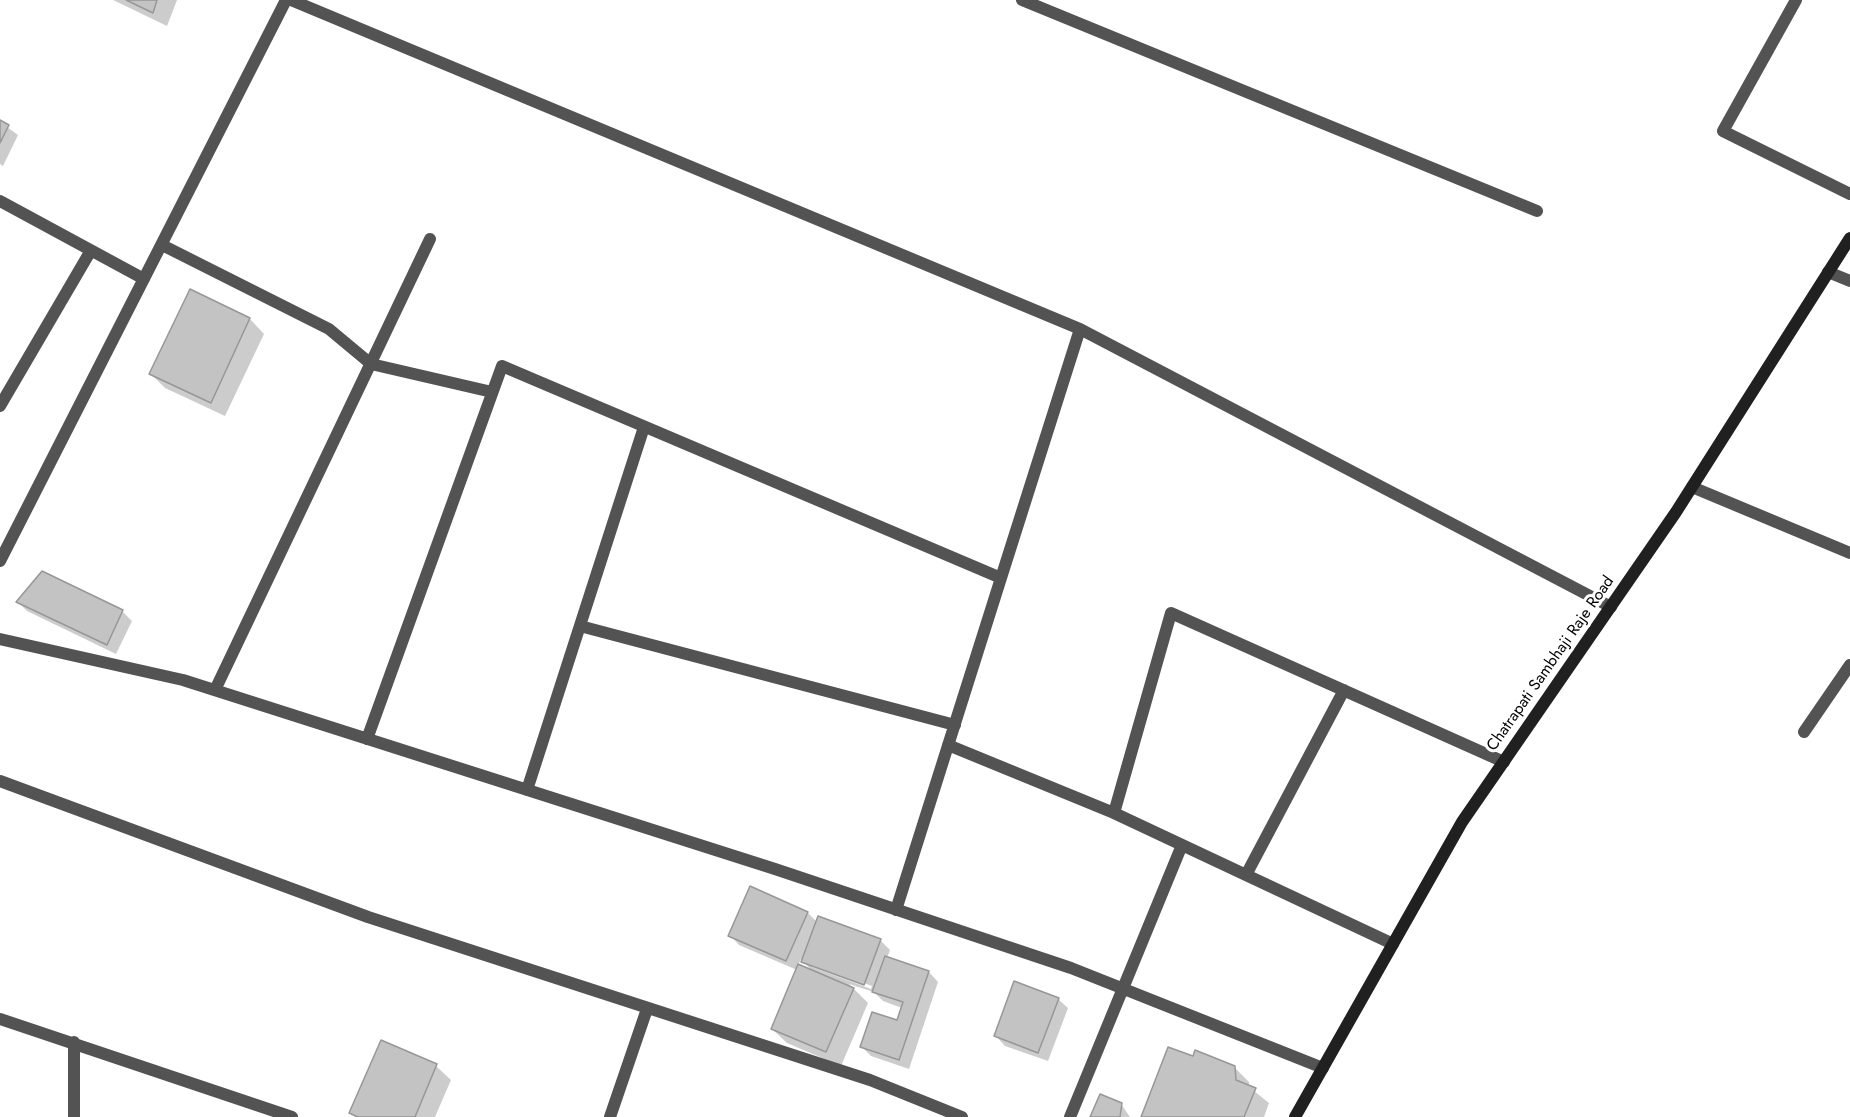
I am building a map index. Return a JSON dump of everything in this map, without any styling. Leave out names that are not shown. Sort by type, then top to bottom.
[{"type":"main road","name":"Chatrapati Sambhaji Raje Road","points":[[1295,1117],[1462,822],[1692,487],[1850,238]]},
{"type":"street","points":[[0,561],[286,0]]},
{"type":"street","points":[[291,0],[1080,329],[1611,607]]},
{"type":"street","points":[[1022,0],[1537,211]]},
{"type":"street","points":[[1796,0],[1723,131],[1850,194]]},
{"type":"street","points":[[0,201],[90,252],[144,279]]},
{"type":"street","points":[[215,690],[430,239]]},
{"type":"street","points":[[162,245],[329,329],[371,364],[492,392]]},
{"type":"street","points":[[0,406],[90,252]]},
{"type":"street","points":[[1828,272],[1850,281]]},
{"type":"street","points":[[896,910],[1080,329]]},
{"type":"street","points":[[367,739],[502,366],[1001,578]]},
{"type":"street","points":[[527,790],[644,427]]},
{"type":"street","points":[[1692,487],[1850,553]]},
{"type":"street","points":[[1114,813],[1171,613],[1504,762]]},
{"type":"street","points":[[580,626],[955,725]]},
{"type":"street","points":[[0,639],[183,680],[527,790],[1071,968],[1323,1068]]},
{"type":"street","points":[[1804,732],[1850,665]]},
{"type":"street","points":[[1246,875],[1344,690]]},
{"type":"street","points":[[948,745],[1114,813],[1393,944]]},
{"type":"street","points":[[0,781],[368,917],[870,1080],[962,1117]]},
{"type":"street","points":[[1070,1117],[1182,845]]},
{"type":"street","points":[[610,1117],[647,1009]]},
{"type":"street","points":[[0,1019],[292,1117]]},
{"type":"street","points":[[74,1042],[74,1117]]},
{"type":"building","points":[[126,0],[157,0],[153,13]]},
{"type":"building","points":[[0,120],[9,125],[0,143]]},
{"type":"building","points":[[190,289],[250,318],[211,403],[149,374]]},
{"type":"building","points":[[42,571],[123,610],[107,645],[16,602]]},
{"type":"building","points":[[750,886],[808,912],[786,961],[728,936]]},
{"type":"building","points":[[818,916],[881,939],[864,985],[801,962]]},
{"type":"building","points":[[885,956],[929,971],[899,1060],[860,1047],[872,1012],[897,1020],[903,1002],[872,992]]},
{"type":"building","points":[[798,964],[854,988],[826,1052],[771,1029]]},
{"type":"building","points":[[1014,981],[1059,998],[1038,1053],[994,1036]]},
{"type":"building","points":[[381,1040],[437,1064],[415,1117],[358,1117],[349,1113]]},
{"type":"building","points":[[1168,1047],[1193,1056],[1195,1050],[1235,1066],[1236,1080],[1256,1088],[1244,1117],[1141,1117]]},
{"type":"building","points":[[1100,1094],[1122,1103],[1120,1117],[1090,1117]]}]
